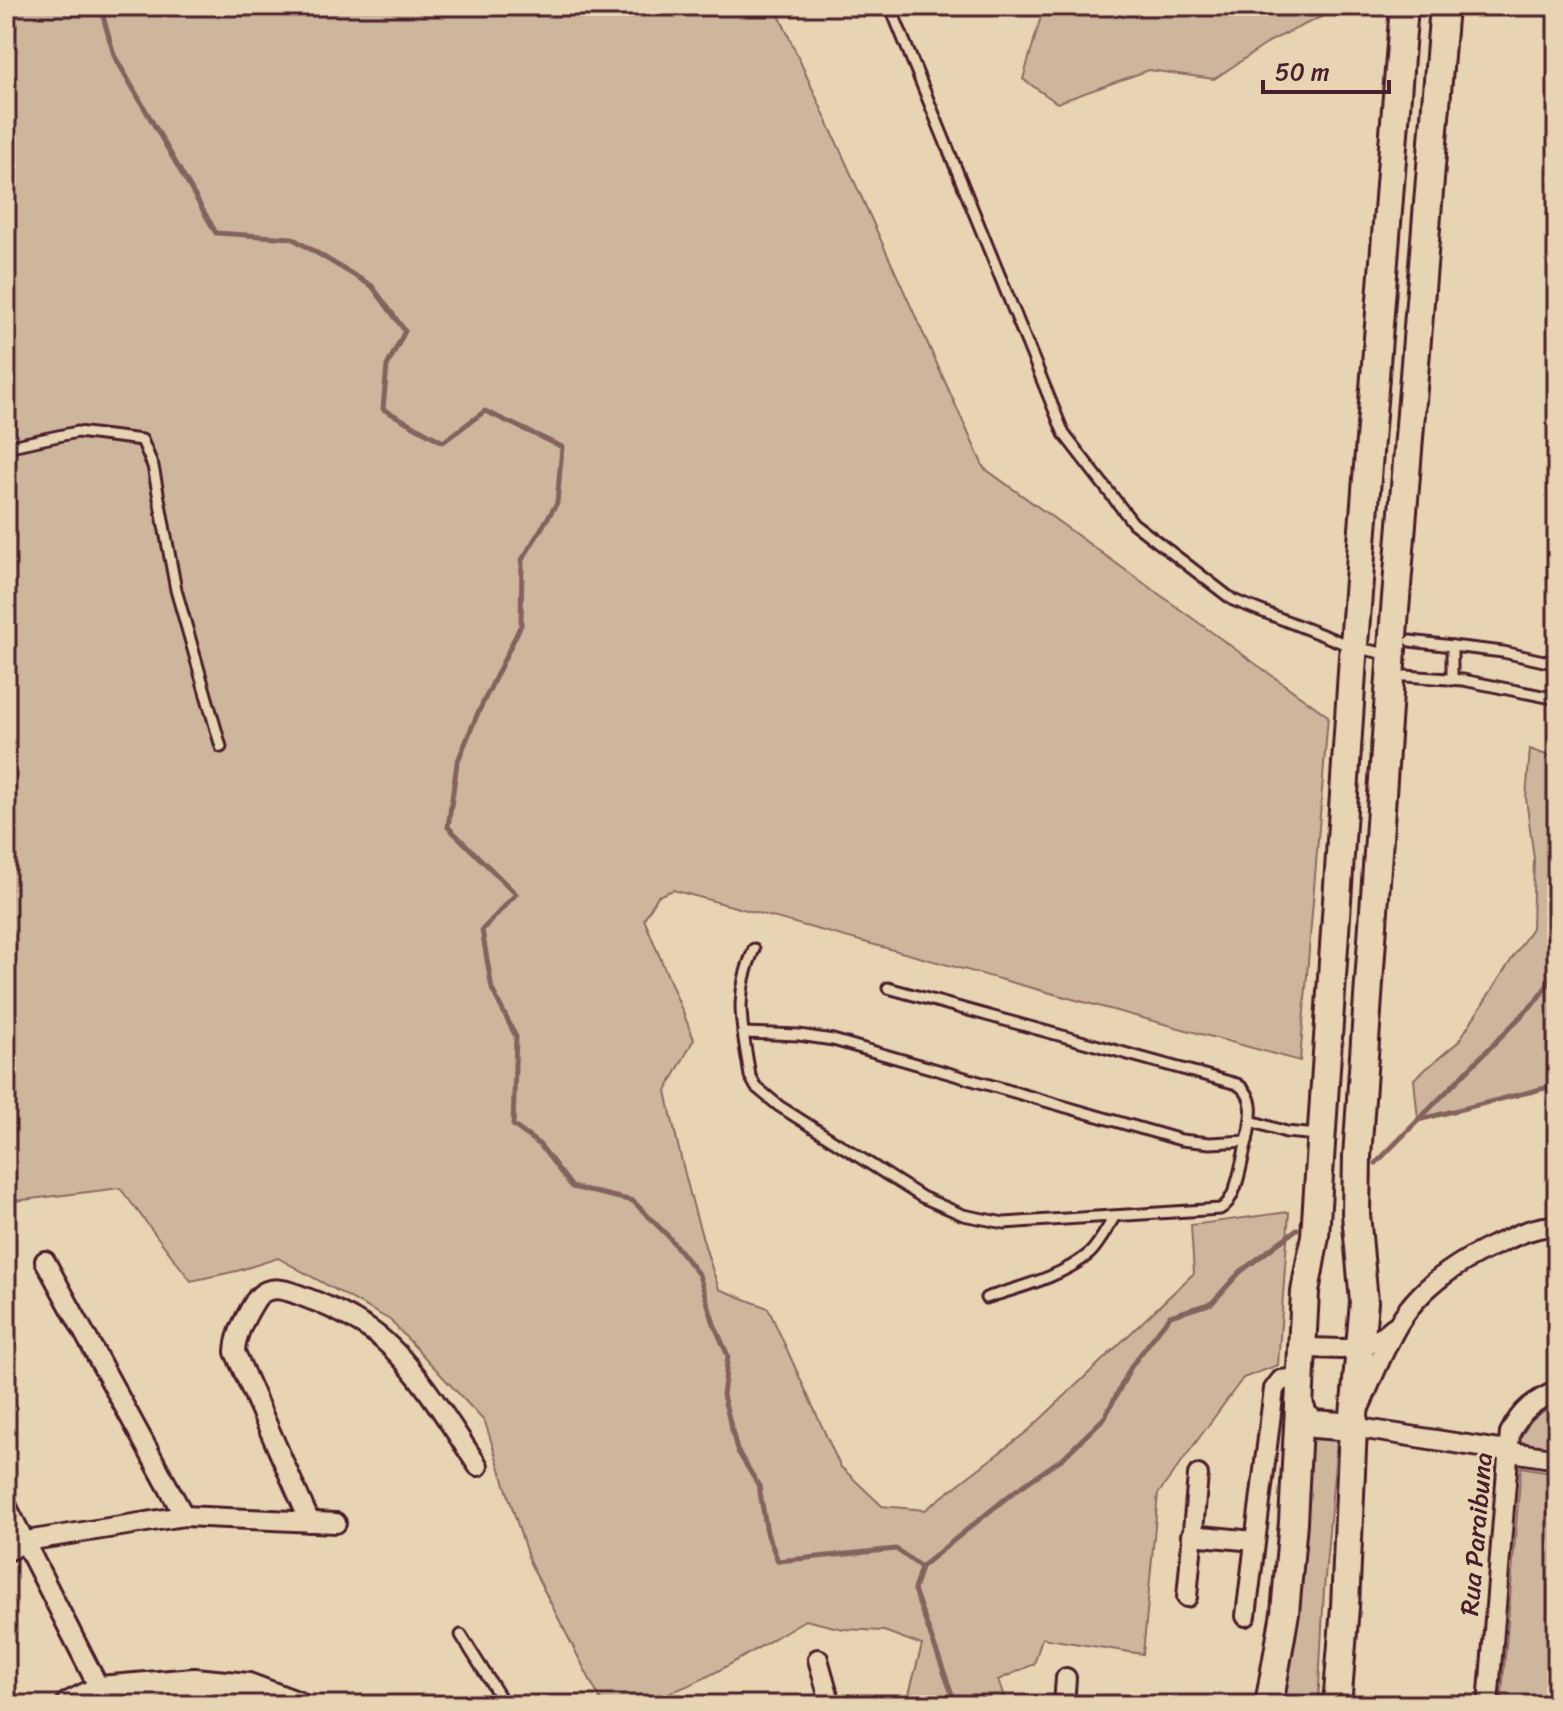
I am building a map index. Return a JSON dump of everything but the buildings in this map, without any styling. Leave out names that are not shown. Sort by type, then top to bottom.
[{"type":"street","points":[[1269,1705],[1285,1613],[1305,1292],[1315,1236],[1353,647],[1404,6]]},
{"type":"street","points":[[1337,1705],[1353,1421],[1364,1302],[1356,1214],[1357,1157],[1369,992],[1402,657],[1444,6]]},
{"type":"street","points":[[1330,987],[1369,992]]},
{"type":"street","points":[[1301,1348],[1360,1349],[1377,1343],[1399,1323],[1423,1292],[1446,1273],[1512,1237],[1555,1223]]},
{"type":"street","points":[[45,1261],[184,1516]]},
{"type":"street","points":[[310,1522],[235,1352],[235,1343],[255,1301],[268,1290],[282,1289],[307,1298],[376,1335],[418,1377],[478,1466]]},
{"type":"street","points":[[1353,1421],[1399,1323]]},
{"type":"street","points":[[1246,1616],[1274,1389],[1281,1380],[1299,1391],[1304,1417],[1314,1424],[1353,1421],[1557,1459]]},
{"type":"street","name":"Rua Paraibuna","points":[[1488,1705],[1510,1433],[1519,1415],[1535,1401],[1557,1391]]},
{"type":"street","points":[[1187,1597],[1198,1475]]},
{"type":"street","points":[[6,1505],[100,1698]]},
{"type":"street","points":[[6,1552],[26,1541],[184,1516],[336,1523]]},
{"type":"street","points":[[1191,1535],[1254,1541]]},
{"type":"street","points":[[818,1659],[831,1705]]},
{"type":"street","points":[[1064,1705],[1066,1678]]},
{"type":"street","points":[[70,1705],[194,1682],[296,1705]]},
{"type":"lane","points":[[905,6],[892,10],[1064,434],[1133,523],[1233,600],[1353,647],[1402,657],[1452,680],[1557,699]]},
{"type":"lane","points":[[6,447],[77,432],[142,440],[153,466],[176,590],[221,747]]},
{"type":"lane","points":[[1402,657],[1452,646],[1503,652],[1557,664]]},
{"type":"lane","points":[[1452,646],[1452,680]]},
{"type":"lane","points":[[754,949],[743,974],[740,998],[750,1076],[756,1087],[779,1106],[922,1197],[963,1215],[1004,1223],[1220,1209],[1227,1205],[1251,1121],[1252,1100],[1247,1090],[1237,1084],[888,988]]},
{"type":"lane","points":[[743,1033],[833,1040],[1181,1140],[1247,1141]]},
{"type":"lane","points":[[1251,1121],[1286,1132],[1320,1135]]},
{"type":"lane","points":[[986,1298],[1031,1284],[1076,1263],[1093,1250],[1115,1216]]},
{"type":"lane","points":[[461,1635],[505,1705]]},
{"type":"shaded area","points":[[6,6],[775,6],[984,468],[1328,716],[1300,1061],[673,890],[658,896],[644,919],[694,1039],[666,1091],[689,1191],[719,1289],[768,1308],[840,1466],[882,1506],[925,1510],[1029,1430],[1194,1273],[1191,1225],[1289,1212],[1278,1365],[1243,1378],[1158,1494],[1143,1654],[1042,1638],[1034,1664],[998,1680],[1007,1705],[906,1705],[922,1645],[884,1631],[843,1629],[805,1620],[733,1663],[683,1688],[631,1703],[603,1705],[530,1563],[485,1422],[390,1320],[278,1258],[191,1281],[120,1188],[6,1202]]},
{"type":"shaded area","points":[[1044,6],[1344,6],[1274,39],[1214,79],[1149,70],[1057,103],[1023,79]]},
{"type":"shaded area","points":[[1530,749],[1557,759],[1557,1077],[1550,1087],[1418,1120],[1414,1079],[1458,1042],[1532,928],[1534,859],[1526,798]]},
{"type":"shaded area","points":[[1557,1403],[1557,1449],[1517,1443],[1531,1419]]},
{"type":"shaded area","points":[[1310,1436],[1337,1439],[1318,1705],[1283,1705]]},
{"type":"shaded area","points":[[1521,1467],[1557,1473],[1557,1705],[1501,1705]]},
{"type":"waterway","points":[[100,6],[114,55],[216,233],[292,238],[372,286],[405,331],[387,366],[383,409],[443,442],[485,411],[562,447],[557,503],[522,560],[521,625],[457,763],[448,827],[516,894],[482,930],[492,989],[516,1037],[513,1125],[540,1145],[572,1187],[633,1201],[668,1236],[699,1275],[728,1356],[723,1395],[737,1450],[759,1486],[767,1533],[778,1561],[896,1549],[921,1567],[914,1590],[956,1705]]},
{"type":"waterway","points":[[1376,1163],[1535,1002],[1557,972]]},
{"type":"waterway","points":[[1418,1120],[1557,1085]]},
{"type":"waterway","points":[[922,1566],[1015,1491],[1063,1458],[1105,1417],[1132,1365],[1170,1316],[1212,1303],[1240,1272],[1297,1229]]}]
